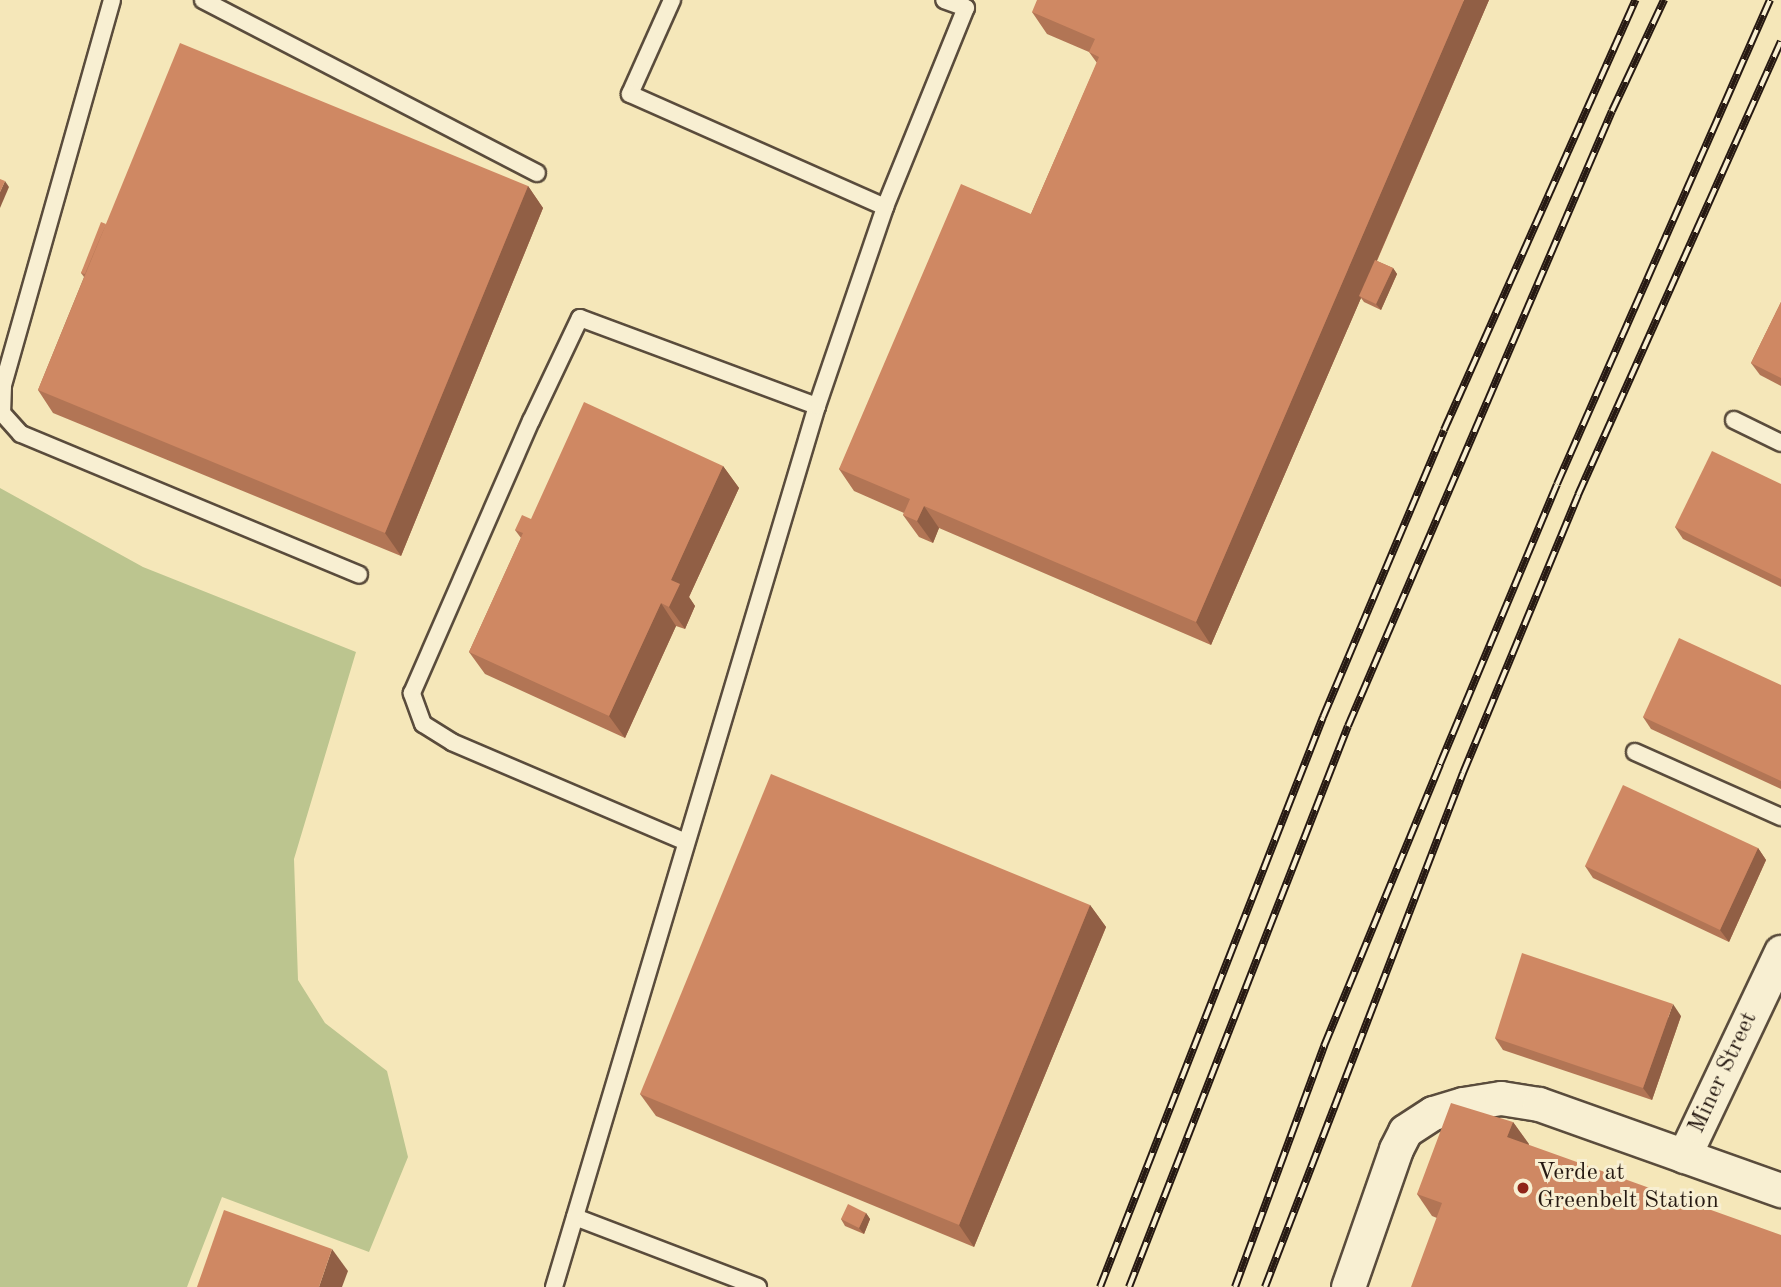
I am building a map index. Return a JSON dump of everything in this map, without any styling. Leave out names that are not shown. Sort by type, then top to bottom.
[{"type":"street","name":"Miner Street","points":[[1684,1156],[1774,985],[1781,952]]},
{"type":"street","points":[[1348,1287],[1396,1149],[1405,1132],[1433,1113],[1463,1104],[1501,1098],[1539,1104],[1781,1191]]},
{"type":"lane","points":[[112,0],[3,386],[2,413],[20,434],[359,575]]},
{"type":"lane","points":[[203,0],[537,173]]},
{"type":"lane","points":[[671,0],[630,94],[885,208]]},
{"type":"lane","points":[[554,1287],[817,406],[885,208],[966,8],[944,0]]},
{"type":"lane","points":[[686,842],[452,742],[423,724],[412,693],[531,421],[580,318],[817,406]]},
{"type":"lane","points":[[1734,420],[1781,443]]},
{"type":"lane","points":[[1635,752],[1781,817]]},
{"type":"lane","points":[[575,1217],[758,1287]]},
{"type":"green space","points":[[0,488],[143,567],[356,652],[294,859],[298,980],[325,1023],[387,1071],[408,1157],[369,1252],[222,1197],[187,1287],[0,1287]]},
{"type":"building","points":[[1037,0],[1464,0],[1196,622],[924,506],[917,521],[903,515],[910,499],[839,469],[961,184],[1031,214],[1099,57],[1089,52],[1095,39],[1032,12]]},
{"type":"building","points":[[180,43],[528,186],[385,533],[38,390]]},
{"type":"building","points":[[0,179],[5,181],[0,192]]},
{"type":"building","points":[[101,222],[106,224],[85,274],[81,273]]},
{"type":"building","points":[[1375,260],[1393,268],[1376,304],[1359,296]]},
{"type":"building","points":[[1781,302],[1781,378],[1751,363]]},
{"type":"building","points":[[584,402],[723,466],[671,580],[680,584],[669,607],[661,603],[609,716],[469,652],[523,533],[515,530],[522,515],[531,519]]},
{"type":"building","points":[[1712,451],[1781,484],[1781,579],[1675,527]]},
{"type":"building","points":[[1679,638],[1781,685],[1781,781],[1643,717]]},
{"type":"building","points":[[771,774],[1090,905],[959,1225],[640,1094]]},
{"type":"building","points":[[1623,785],[1758,848],[1720,930],[1585,866]]},
{"type":"building","points":[[1522,953],[1673,1004],[1643,1088],[1495,1038]]},
{"type":"building","name":"Verde at Greenbelt Station","points":[[1451,1103],[1513,1122],[1507,1137],[1781,1235],[1781,1287],[1411,1287],[1442,1203],[1417,1194]]},
{"type":"building","points":[[848,1204],[866,1213],[859,1228],[841,1219]]},
{"type":"building","points":[[224,1210],[332,1249],[319,1287],[197,1287]]},
{"type":"railway","points":[[1100,1287],[1323,717],[1444,430],[1635,0]]},
{"type":"railway","points":[[1129,1287],[1348,726],[1612,111],[1664,0]]},
{"type":"railway","points":[[1235,1287],[1324,1046],[1440,764],[1557,484],[1770,0]]},
{"type":"railway","points":[[1265,1287],[1463,773],[1578,495],[1781,41]]},
{"type":"place","name":"Verde at Greenbelt Station","points":[[1523,1188]]}]
